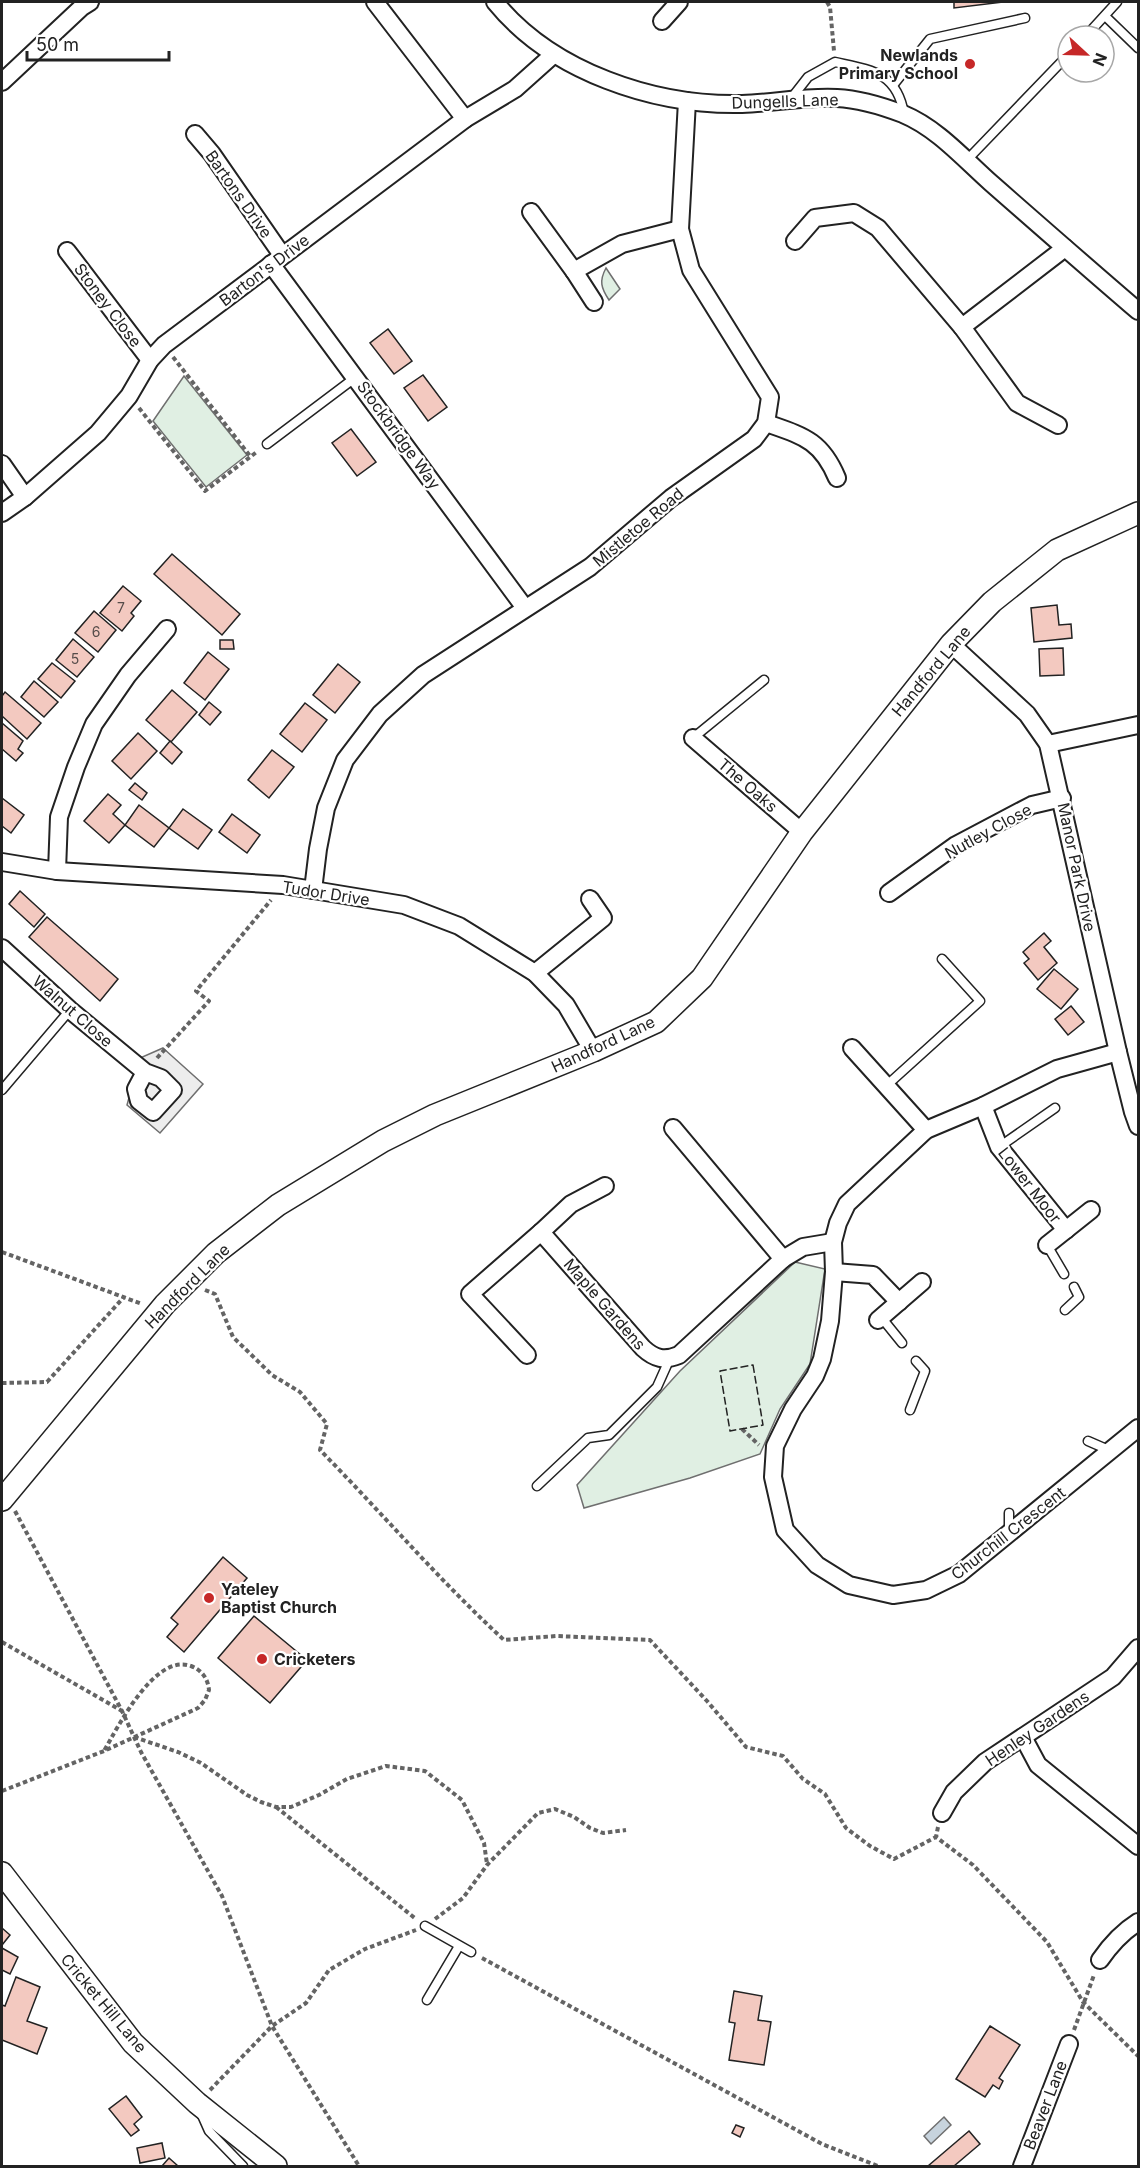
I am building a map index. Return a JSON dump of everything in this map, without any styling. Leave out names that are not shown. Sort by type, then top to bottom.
[{"type":"street","points":[[2,82],[90,2]]},
{"type":"street","points":[[375,2],[465,119]]},
{"type":"street","name":"Dungells Lane","points":[[495,2],[522,30],[553,55],[593,75],[628,88],[687,100],[741,104],[837,98],[873,103],[925,124],[1138,311]]},
{"type":"street","points":[[662,21],[679,2]]},
{"type":"street","name":"Barton's Drive","points":[[2,513],[25,497],[98,433],[129,396],[150,360],[164,345],[465,119],[516,89],[553,55]]},
{"type":"street","points":[[687,100],[680,229],[691,270],[770,396],[766,423],[806,437],[829,460],[837,478]]},
{"type":"street","name":"Bartons Drive","points":[[195,134],[212,154],[277,259]]},
{"type":"street","points":[[531,212],[594,302]]},
{"type":"street","points":[[795,242],[815,218],[854,213],[878,228],[962,327],[1017,403],[1059,425]]},
{"type":"street","points":[[574,271],[622,244],[680,229]]},
{"type":"street","points":[[962,327],[1065,248]]},
{"type":"street","name":"Stoney Close","points":[[67,251],[150,360]]},
{"type":"street","name":"Stockbridge Way","points":[[277,259],[356,376],[525,608]]},
{"type":"street","name":"Mistletoe Road","points":[[313,890],[326,808],[345,760],[380,714],[423,675],[590,567],[671,498],[754,438],[766,423]]},
{"type":"street","points":[[2,464],[25,497]]},
{"type":"street","name":"Handford Lane","points":[[3,1493],[158,1311],[216,1253],[278,1205],[383,1141],[435,1115],[593,1052],[656,1022],[702,978],[802,832],[951,644],[992,602],[1057,550],[1138,513]]},
{"type":"street","points":[[57,871],[59,817],[94,724],[128,675],[167,629]]},
{"type":"street","name":"Manor Park Drive","points":[[951,644],[1027,714],[1048,744],[1118,1052],[1136,1116]]},
{"type":"street","points":[[1048,744],[1138,725]]},
{"type":"street","name":"The Oaks","points":[[693,738],[802,832]]},
{"type":"street","name":"Nutley Close","points":[[889,893],[956,845],[1032,805],[1062,798]]},
{"type":"street","name":"Tudor Drive","points":[[2,862],[57,871],[283,885],[405,905],[459,926],[535,973],[566,1005],[593,1052]]},
{"type":"street","points":[[535,973],[603,918],[590,900]]},
{"type":"street","name":"Walnut Close","points":[[2,948],[70,1010],[145,1072]]},
{"type":"street","points":[[852,1048],[926,1130]]},
{"type":"street","name":"Churchill Crescent","points":[[1118,1052],[1058,1069],[983,1106],[926,1130],[847,1204],[837,1223],[833,1242],[834,1272],[830,1321],[822,1359],[815,1376],[792,1409],[775,1446],[772,1477],[785,1530],[817,1565],[849,1585],[893,1595],[926,1590],[959,1574],[1138,1428]]},
{"type":"street","name":"Lower Moor","points":[[983,1106],[999,1147],[1066,1230]]},
{"type":"street","points":[[673,1128],[783,1259]]},
{"type":"street","points":[[527,1355],[470,1294],[571,1204],[605,1186]]},
{"type":"street","name":"Lower Moor","points":[[1047,1245],[1091,1210]]},
{"type":"street","name":"Maple Gardens","points":[[541,1232],[642,1348],[659,1359],[670,1358]]},
{"type":"street","points":[[670,1358],[679,1355],[783,1259],[803,1247],[833,1242]]},
{"type":"street","points":[[834,1272],[873,1275],[899,1302]]},
{"type":"street","points":[[879,1319],[922,1282]]},
{"type":"street","name":"Henley Gardens","points":[[942,1813],[954,1792],[985,1762],[1113,1677],[1138,1648]]},
{"type":"street","points":[[1023,1737],[1038,1765],[1138,1846]]},
{"type":"street","name":"Cricket Hill Lane","points":[[2,1873],[133,2043],[197,2103],[276,2166]]},
{"type":"street","points":[[1100,1960],[1111,1944],[1138,1922]]},
{"type":"street","name":"Beaver Lane","points":[[1022,2166],[1069,2044]]},
{"type":"lane","points":[[1097,24],[1117,2]]},
{"type":"lane","points":[[1105,15],[1138,48]]},
{"type":"lane","points":[[894,84],[930,39],[1026,18]]},
{"type":"lane","points":[[790,100],[808,77],[835,62],[871,70],[894,84],[904,115]]},
{"type":"lane","points":[[966,161],[1056,67]]},
{"type":"lane","points":[[267,444],[356,376]]},
{"type":"lane","points":[[693,738],[764,680]]},
{"type":"lane","points":[[886,1086],[980,1001],[942,958]]},
{"type":"lane","points":[[2,1090],[70,1010]]},
{"type":"lane","points":[[999,1147],[1055,1108]]},
{"type":"lane","points":[[1047,1245],[1064,1274]]},
{"type":"lane","points":[[1065,1310],[1079,1297],[1074,1287]]},
{"type":"lane","points":[[879,1319],[902,1343]]},
{"type":"lane","points":[[537,1486],[588,1438],[609,1435],[657,1388],[670,1358]]},
{"type":"lane","points":[[910,1410],[925,1371],[916,1361]]},
{"type":"lane","points":[[1088,1441],[1112,1451]]},
{"type":"lane","points":[[1009,1513],[1009,1534]]},
{"type":"lane","points":[[425,1926],[471,1952]]},
{"type":"lane","points":[[427,2000],[459,1946]]},
{"type":"lane","points":[[197,2103],[209,2131],[243,2166]]},
{"type":"path","points":[[827,2],[830,8],[835,62]]},
{"type":"path","points":[[164,345],[250,456]]},
{"type":"path","points":[[129,396],[205,491],[267,444]]},
{"type":"path","points":[[145,1072],[209,1001],[196,991],[283,885]]},
{"type":"path","points":[[2,1252],[158,1311]]},
{"type":"path","points":[[186,1282],[215,1294],[233,1337],[272,1375],[300,1392],[327,1424],[320,1450],[370,1500],[466,1605],[504,1640],[556,1636],[650,1640],[746,1747],[783,1756],[803,1779],[825,1794],[846,1828],[870,1846],[894,1859],[936,1837],[942,1813]]},
{"type":"path","points":[[2,1383],[47,1382],[124,1297]]},
{"type":"path","points":[[3,1493],[222,1896],[272,2026],[295,2067],[359,2166]]},
{"type":"path","points":[[2,1642],[123,1714]]},
{"type":"path","points":[[2,1791],[104,1751],[198,1708],[205,1700],[209,1690],[208,1683],[197,1668],[186,1664],[175,1664],[155,1675],[123,1714],[104,1751]]},
{"type":"path","points":[[134,1737],[178,1752],[201,1763],[247,1794],[261,1802],[276,1806],[291,1807],[347,1779],[386,1766],[424,1771],[462,1800],[484,1843],[487,1865]]},
{"type":"path","points":[[276,1806],[425,1926]]},
{"type":"path","points":[[197,2103],[272,2026],[306,2003],[329,1970],[365,1949],[425,1926],[463,1898],[487,1865],[538,1813],[555,1809],[603,1833],[626,1830]]},
{"type":"path","points":[[936,1837],[973,1865],[1047,1942],[1083,2002],[1138,2056]]},
{"type":"path","points":[[471,1952],[822,2144],[878,2166]]},
{"type":"path","points":[[1069,2044],[1100,1960]]},
{"type":"green space","points":[[606,268],[620,289],[609,300],[602,284]]},
{"type":"green space","points":[[184,376],[247,455],[206,487],[153,421]]},
{"type":"green space","points":[[795,1262],[825,1269],[810,1364],[780,1409],[760,1454],[690,1478],[584,1508],[577,1485],[680,1371]]},
{"type":"shaded area","points":[[163,1048],[203,1084],[160,1133],[127,1105],[140,1058]]},
{"type":"shaded area","points":[[944,2117],[951,2125],[931,2144],[924,2136]]},
{"type":"building","points":[[954,2],[1003,2],[954,8]]},
{"type":"building","points":[[388,329],[412,361],[394,374],[370,343]]},
{"type":"building","points":[[423,375],[447,407],[428,421],[404,388]]},
{"type":"building","points":[[351,429],[376,462],[357,476],[332,443]]},
{"type":"building","points":[[172,554],[240,614],[222,635],[154,574]]},
{"type":"building","points":[[123,586],[141,601],[131,613],[134,616],[122,631],[100,613]]},
{"type":"building","points":[[1057,605],[1059,625],[1071,624],[1072,638],[1034,642],[1031,608]]},
{"type":"building","points":[[94,611],[116,630],[98,652],[75,633]]},
{"type":"building","points":[[73,639],[94,657],[77,677],[56,660]]},
{"type":"building","points":[[220,640],[233,640],[234,649],[220,649]]},
{"type":"building","points":[[1063,648],[1064,675],[1040,676],[1039,649]]},
{"type":"building","points":[[208,652],[229,669],[205,700],[184,683]]},
{"type":"building","points":[[52,663],[75,681],[61,698],[38,679]]},
{"type":"building","points":[[338,664],[360,682],[335,713],[313,695]]},
{"type":"building","points":[[34,681],[58,702],[44,717],[21,697]]},
{"type":"building","points":[[172,690],[197,712],[171,742],[146,720]]},
{"type":"building","points":[[5,692],[41,723],[27,739],[2,716],[2,696]]},
{"type":"building","points":[[209,702],[221,712],[210,725],[199,715]]},
{"type":"building","points":[[305,703],[327,720],[302,752],[280,734]]},
{"type":"building","points":[[2,723],[23,741],[18,749],[23,753],[16,761],[2,749]]},
{"type":"building","points":[[138,733],[157,751],[131,779],[112,761]]},
{"type":"building","points":[[170,741],[182,752],[172,764],[160,753]]},
{"type":"building","points":[[272,750],[294,767],[269,798],[248,780]]},
{"type":"building","points":[[135,783],[147,793],[142,800],[129,790]]},
{"type":"building","points":[[108,794],[121,805],[113,814],[125,825],[109,843],[84,821]]},
{"type":"building","points":[[2,798],[24,815],[11,833],[2,826]]},
{"type":"building","points":[[139,805],[169,828],[154,847],[125,825]]},
{"type":"building","points":[[183,809],[212,830],[198,849],[169,828]]},
{"type":"building","points":[[232,814],[260,835],[247,853],[219,832]]},
{"type":"building","points":[[20,891],[45,914],[34,927],[9,904]]},
{"type":"building","points":[[47,917],[118,979],[100,1001],[29,937]]},
{"type":"building","points":[[1044,933],[1051,941],[1044,947],[1057,963],[1038,980],[1024,963],[1029,959],[1023,952]]},
{"type":"building","points":[[1054,969],[1078,989],[1061,1009],[1037,989]]},
{"type":"building","points":[[1071,1006],[1084,1022],[1068,1035],[1055,1019]]},
{"type":"building","name":"Yateley Baptist Church","points":[[223,1557],[247,1578],[184,1652],[167,1637],[178,1624],[171,1618]]},
{"type":"building","name":"Cricketers","points":[[254,1616],[307,1660],[270,1703],[218,1658]]},
{"type":"building","points":[[2,1928],[10,1935],[2,1945]]},
{"type":"building","points":[[2,1948],[18,1957],[10,1974],[2,1970]]},
{"type":"building","points":[[16,1977],[40,1987],[27,2021],[47,2028],[37,2054],[2,2040],[2,2005],[5,2006]]},
{"type":"building","points":[[734,1991],[762,1996],[758,2020],[771,2022],[764,2065],[729,2060],[735,2023],[729,2022]]},
{"type":"building","points":[[990,2026],[1020,2045],[999,2078],[1003,2081],[999,2089],[993,2085],[985,2097],[956,2079]]},
{"type":"building","points":[[126,2096],[142,2117],[134,2124],[139,2130],[131,2136],[109,2109]]},
{"type":"building","points":[[736,2125],[744,2128],[740,2137],[732,2133]]},
{"type":"building","points":[[969,2131],[980,2144],[954,2166],[928,2166]]},
{"type":"building","points":[[162,2143],[165,2158],[140,2163],[137,2148]]},
{"type":"building","points":[[169,2158],[178,2166],[162,2166]]},
{"type":"fence","points":[[753,1365],[763,1425],[730,1431],[720,1371],[753,1365]]},
{"type":"place","name":"Newlands Primary School","points":[[970,64]]},
{"type":"place","name":"Yateley Baptist Church","points":[[209,1598]]},
{"type":"place","name":"Cricketers","points":[[262,1659]]}]
